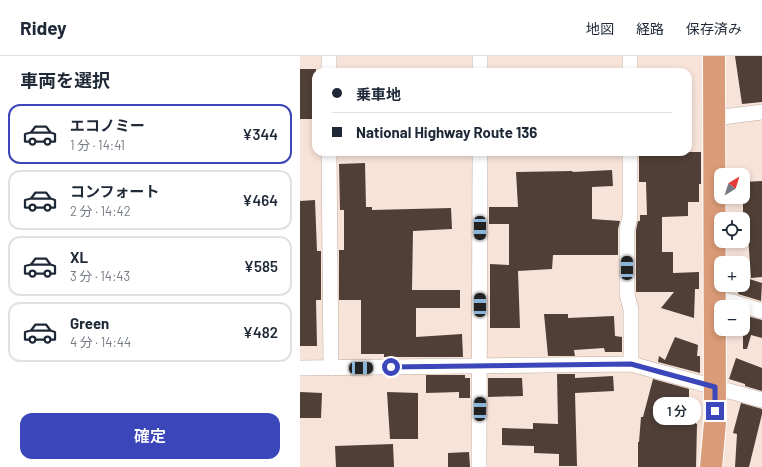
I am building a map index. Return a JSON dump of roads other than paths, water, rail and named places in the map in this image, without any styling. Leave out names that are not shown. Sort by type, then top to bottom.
[{"type":"highway","points":[[711,467],[715,423],[714,56]]},
{"type":"street","points":[[329,56],[329,68]]},
{"type":"street","points":[[480,56],[480,68]]},
{"type":"street","points":[[630,56],[630,68]]},
{"type":"street","points":[[714,118],[762,112]]},
{"type":"street","points":[[330,156],[331,368]]},
{"type":"street","points":[[479,467],[480,156]]},
{"type":"street","points":[[630,156],[630,217],[627,229],[627,294],[631,310],[631,364]]},
{"type":"street","points":[[715,298],[762,311]]},
{"type":"street","points":[[300,368],[631,364],[762,400]]}]
